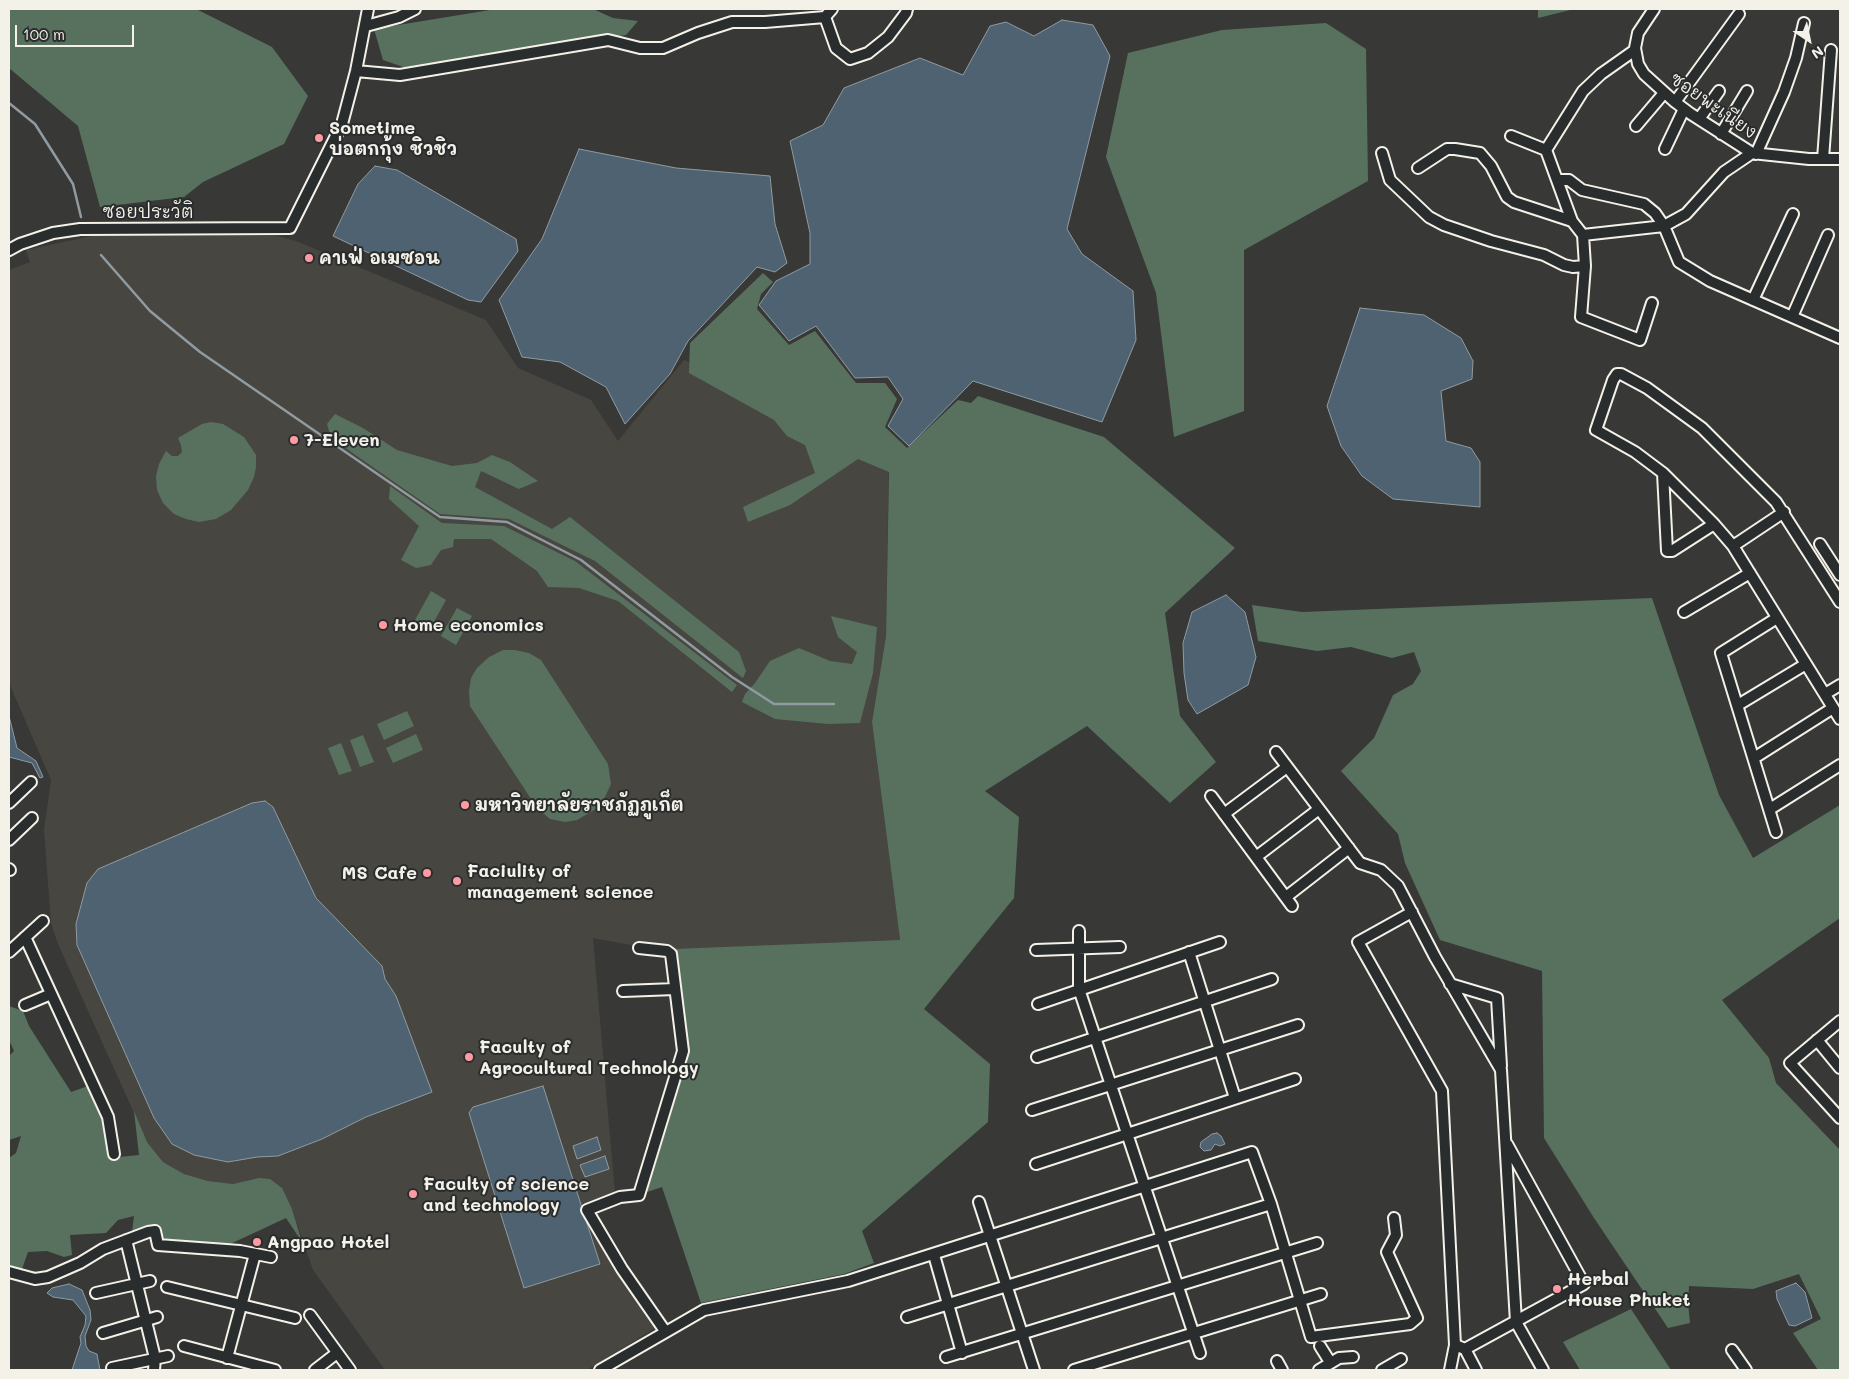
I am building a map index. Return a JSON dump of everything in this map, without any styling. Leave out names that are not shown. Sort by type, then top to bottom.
[{"type":"street","points":[[368,9],[356,71],[400,76],[608,40],[640,48],[663,48],[698,33],[732,22],[765,22],[825,17],[832,9]]},
{"type":"street","points":[[366,26],[399,17],[415,9]]},
{"type":"street","points":[[825,17],[836,48],[850,58],[868,54],[888,37],[907,9]]},
{"type":"street","points":[[1546,150],[1583,91],[1601,74],[1635,50],[1638,33],[1654,9]]},
{"type":"street","points":[[1675,102],[1739,14]]},
{"type":"street","points":[[1582,235],[1664,226],[1686,214],[1724,172],[1754,154],[1787,83],[1796,58],[1804,23]]},
{"type":"street","name":"ซอยพะเนียง","points":[[1635,50],[1638,64],[1644,74],[1664,93],[1698,119],[1754,154],[1840,159]]},
{"type":"street","points":[[1823,159],[1831,50]]},
{"type":"street","name":"ซอยประวัติ","points":[[9,250],[20,244],[53,233],[80,229],[290,228],[342,124],[356,71]]},
{"type":"street","points":[[1698,119],[1719,91]]},
{"type":"street","points":[[1721,134],[1747,91]]},
{"type":"street","points":[[1636,126],[1664,93]]},
{"type":"street","points":[[1665,149],[1684,109]]},
{"type":"street","points":[[1511,136],[1546,150],[1572,221],[1582,235],[1584,266],[1581,317],[1640,340],[1652,303]]},
{"type":"street","points":[[1418,168],[1448,149],[1455,148],[1480,154],[1492,166],[1507,197],[1514,202],[1572,221]]},
{"type":"street","points":[[1382,153],[1390,180],[1429,217],[1491,241],[1544,255],[1564,265],[1573,267],[1584,266]]},
{"type":"street","points":[[1558,180],[1569,180],[1582,190],[1644,204],[1655,213],[1664,226],[1679,262],[1710,281],[1840,338]]},
{"type":"street","points":[[1753,300],[1793,214]]},
{"type":"street","points":[[1792,317],[1828,235]]},
{"type":"street","points":[[1840,602],[1776,502],[1702,428],[1647,388],[1621,374],[1616,374],[1596,430],[1635,452],[1664,473],[1733,546],[1840,719]]},
{"type":"street","points":[[1664,473],[1667,551],[1672,551],[1714,524]]},
{"type":"street","points":[[1733,546],[1784,512]]},
{"type":"street","points":[[1820,544],[1840,575]]},
{"type":"street","points":[[1684,612],[1750,573]]},
{"type":"street","points":[[1776,618],[1721,653],[1776,832]]},
{"type":"street","points":[[1738,705],[1806,664]]},
{"type":"street","points":[[1825,694],[1840,685]]},
{"type":"street","points":[[1754,758],[1832,708]]},
{"type":"street","points":[[1276,752],[1360,863],[1381,870],[1398,886],[1450,984],[1501,1070]]},
{"type":"street","points":[[1770,809],[1840,765]]},
{"type":"street","points":[[1224,814],[1287,768]]},
{"type":"street","points":[[9,803],[31,782]]},
{"type":"street","points":[[1211,796],[1292,906]]},
{"type":"street","points":[[1256,857],[1319,809]]},
{"type":"street","points":[[9,840],[32,818]]},
{"type":"street","points":[[1286,897],[1349,848]]},
{"type":"street","points":[[1412,912],[1358,942],[1442,1090],[1460,1347],[1450,1370]]},
{"type":"street","points":[[11,945],[25,937],[43,921]]},
{"type":"street","points":[[1079,930],[1079,989],[1200,1353]]},
{"type":"street","points":[[25,937],[108,1117],[114,1154]]},
{"type":"street","points":[[1038,1004],[1220,942]]},
{"type":"street","points":[[639,948],[669,951],[683,1051],[640,1195],[620,1197],[587,1210],[622,1269],[665,1331]]},
{"type":"street","points":[[1036,950],[1120,948]]},
{"type":"street","points":[[1189,952],[1235,1098]]},
{"type":"street","points":[[1037,1057],[1272,979]]},
{"type":"street","points":[[1450,984],[1497,998],[1516,1322],[1543,1370]]},
{"type":"street","points":[[623,991],[675,989]]},
{"type":"street","points":[[25,1006],[51,994]]},
{"type":"street","points":[[1840,1021],[1790,1062],[1840,1118]]},
{"type":"street","points":[[1032,1110],[1298,1025]]},
{"type":"street","points":[[1817,1040],[1840,1068]]},
{"type":"street","points":[[1036,1164],[1295,1079]]},
{"type":"street","points":[[1460,1347],[1516,1322],[1584,1284],[1506,1141]]},
{"type":"street","points":[[600,1370],[704,1310],[848,1281],[1252,1152],[1271,1204],[1311,1337],[1410,1324],[1417,1318],[1386,1252],[1396,1235],[1394,1218]]},
{"type":"street","points":[[979,1202],[1034,1370]]},
{"type":"street","points":[[907,1317],[1271,1204]]},
{"type":"street","points":[[9,1272],[35,1279],[48,1277],[80,1263],[103,1249],[155,1231],[158,1245],[240,1251],[271,1258]]},
{"type":"street","points":[[126,1240],[155,1358],[154,1370]]},
{"type":"street","points":[[946,1357],[1317,1243]]},
{"type":"street","points":[[227,1358],[255,1254]]},
{"type":"street","points":[[934,1255],[962,1353]]},
{"type":"street","points":[[96,1293],[150,1281]]},
{"type":"street","points":[[167,1287],[295,1318]]},
{"type":"street","points":[[1074,1370],[1322,1294]]},
{"type":"street","points":[[310,1315],[350,1370]]},
{"type":"street","points":[[103,1333],[157,1317]]},
{"type":"street","points":[[184,1346],[276,1370]]},
{"type":"street","points":[[1320,1346],[1325,1368],[1339,1358],[1353,1356]]},
{"type":"street","points":[[1460,1347],[1476,1370]]},
{"type":"street","points":[[1732,1350],[1746,1370]]},
{"type":"street","points":[[314,1370],[338,1353]]},
{"type":"street","points":[[112,1368],[168,1356]]},
{"type":"street","points":[[1382,1370],[1401,1359]]},
{"type":"street","points":[[304,1370],[309,1370]]},
{"type":"shaded area","name":"มหาวิทยาลัยราชภัฏภูเก็ต","points":[[96,235],[276,236],[296,241],[486,320],[518,368],[591,400],[618,441],[684,360],[889,446],[886,636],[872,722],[900,941],[658,950],[593,938],[615,1195],[585,1207],[611,1259],[657,1327],[587,1370],[385,1370],[313,1270],[292,1209],[259,1178],[233,1184],[208,1181],[184,1174],[163,1162],[147,1142],[58,944],[51,923],[44,830],[51,780],[9,683],[9,270],[30,262],[26,250]]},
{"type":"green space","points":[[9,9],[196,9],[272,47],[308,96],[284,144],[203,182],[184,197],[100,207],[78,126],[9,68]]},
{"type":"green space","points":[[496,9],[593,9],[613,18],[638,21],[626,35],[409,69],[383,60],[374,29]]},
{"type":"green space","points":[[1538,9],[1574,9],[1538,18]]},
{"type":"green space","points":[[1326,23],[1366,49],[1368,181],[1244,250],[1244,411],[1174,437],[1156,293],[1106,157],[1128,53],[1222,30]]},
{"type":"green space","points":[[763,273],[773,282],[761,294],[757,309],[789,345],[815,331],[856,383],[885,383],[897,399],[885,427],[907,448],[958,400],[971,403],[978,396],[1104,437],[1235,548],[1165,613],[1180,716],[1216,762],[1170,803],[1087,726],[985,791],[1019,817],[1014,898],[924,1009],[990,1064],[988,1122],[862,1231],[874,1263],[844,1274],[701,1303],[662,1187],[647,1192],[689,1053],[674,949],[900,940],[872,722],[886,636],[889,472],[858,459],[790,505],[748,522],[743,507],[815,473],[805,445],[787,436],[774,420],[689,373],[690,343]]},
{"type":"green space","points":[[335,414],[363,428],[397,450],[452,466],[477,463],[492,455],[510,462],[538,481],[519,489],[481,471],[475,487],[552,529],[570,517],[739,652],[746,671],[743,678],[595,561],[509,519],[440,514],[331,438],[327,424]]},
{"type":"green space","points":[[211,422],[223,424],[244,437],[256,455],[256,467],[248,490],[231,510],[216,519],[199,522],[174,514],[163,503],[157,490],[156,476],[159,464],[166,451],[172,456],[178,456],[182,452],[178,438],[202,424]]},
{"type":"green space","points":[[390,486],[442,523],[504,526],[575,561],[737,685],[732,692],[618,601],[579,588],[548,587],[537,571],[491,539],[454,539],[453,547],[441,550],[431,565],[416,568],[401,560],[419,526],[389,499]]},
{"type":"green space","points":[[431,591],[446,600],[430,629],[415,620]]},
{"type":"green space","points":[[1652,598],[1719,795],[1753,858],[1840,805],[1840,918],[1722,1000],[1769,1058],[1776,1083],[1840,1150],[1840,1370],[1818,1370],[1793,1333],[1821,1319],[1799,1274],[1753,1289],[1689,1286],[1690,1323],[1668,1328],[1594,1218],[1544,1138],[1542,971],[1440,940],[1405,863],[1398,834],[1341,771],[1374,738],[1393,695],[1413,684],[1421,671],[1414,652],[1392,658],[1351,647],[1317,651],[1258,641],[1252,605],[1302,612]]},
{"type":"green space","points":[[457,608],[472,616],[456,645],[441,636]]},
{"type":"green space","points":[[831,616],[877,627],[873,673],[860,723],[828,724],[775,719],[742,702],[745,694],[770,661],[799,648],[830,661],[852,664],[857,652],[838,637]]},
{"type":"green space","points":[[503,650],[529,653],[541,660],[608,764],[611,784],[605,797],[599,807],[577,820],[565,822],[550,819],[537,808],[470,706],[471,678],[477,668],[489,657]]},
{"type":"green space","points":[[407,711],[414,726],[384,740],[377,724]]},
{"type":"green space","points":[[416,734],[423,750],[393,763],[386,748]]},
{"type":"green space","points":[[363,735],[374,762],[360,767],[350,740]]},
{"type":"green space","points":[[341,743],[352,771],[339,775],[328,748]]},
{"type":"green space","points":[[9,1006],[23,1011],[29,1026],[71,1092],[88,1086],[106,1129],[110,1158],[139,1155],[134,1111],[147,1142],[163,1162],[184,1174],[208,1181],[233,1184],[259,1178],[270,1179],[282,1188],[292,1209],[302,1242],[286,1218],[228,1245],[162,1243],[160,1228],[153,1225],[132,1232],[134,1216],[118,1220],[106,1233],[70,1235],[72,1255],[64,1257],[47,1251],[28,1252],[21,1272],[9,1267],[9,1158],[16,1153],[21,1136],[9,1140],[9,1056],[14,1051],[9,1040]]},
{"type":"green space","points":[[1631,1309],[1671,1370],[1580,1370],[1563,1342]]},
{"type":"water","points":[[1062,20],[1093,25],[1110,56],[1067,229],[1082,254],[1133,291],[1136,340],[1102,422],[973,381],[909,446],[888,426],[903,399],[888,377],[855,378],[816,326],[789,341],[759,305],[776,281],[810,264],[810,233],[790,141],[823,125],[844,88],[920,58],[963,75],[990,26],[1006,22],[1034,36]]},
{"type":"water","points":[[579,149],[676,168],[770,176],[775,224],[787,263],[775,272],[757,267],[688,341],[670,374],[625,424],[606,387],[560,362],[522,357],[499,300],[542,239]]},
{"type":"water","points":[[375,166],[397,170],[516,239],[518,251],[481,302],[468,300],[333,236],[358,184]]},
{"type":"water","points":[[1360,308],[1424,315],[1461,338],[1473,361],[1472,379],[1441,391],[1446,441],[1471,448],[1480,462],[1480,507],[1393,499],[1362,476],[1341,446],[1327,406]]},
{"type":"water","points":[[1226,595],[1245,612],[1256,657],[1248,685],[1197,714],[1188,700],[1184,673],[1183,643],[1192,612]]},
{"type":"water","points":[[9,716],[17,748],[36,761],[43,777],[40,778],[32,763],[9,757]]},
{"type":"water","points":[[265,801],[273,807],[316,898],[382,966],[385,979],[396,996],[432,1092],[366,1117],[322,1139],[278,1156],[257,1157],[228,1162],[194,1155],[172,1144],[154,1118],[77,945],[76,924],[87,883],[98,869],[252,803]]},
{"type":"water","points":[[543,1086],[600,1264],[524,1288],[469,1113],[473,1107]]},
{"type":"water","points":[[1217,1133],[1225,1144],[1220,1146],[1215,1144],[1211,1150],[1204,1151],[1200,1147],[1201,1142],[1212,1134]]},
{"type":"water","points":[[597,1137],[601,1150],[577,1159],[573,1146]]},
{"type":"water","points":[[605,1156],[609,1169],[585,1177],[580,1165]]},
{"type":"water","points":[[1796,1283],[1805,1292],[1812,1318],[1795,1326],[1789,1325],[1777,1299],[1776,1291]]},
{"type":"water","points":[[69,1284],[82,1290],[90,1310],[91,1320],[85,1336],[86,1346],[89,1351],[97,1354],[100,1370],[72,1370],[81,1343],[80,1337],[85,1325],[86,1316],[73,1300],[53,1297],[47,1293],[52,1288]]},
{"type":"waterway","points":[[9,103],[35,124],[73,184],[81,217]]},
{"type":"waterway","points":[[101,255],[150,311],[200,352],[440,517],[507,522],[581,560],[732,677],[774,704],[834,704]]},
{"type":"place","name":"Sometime บ่อตกกุ้ง ชิวชิว","points":[[319,138]]},
{"type":"place","name":"คาเฟ่ อเมซอน","points":[[309,258]]},
{"type":"place","name":"7-Eleven","points":[[294,440]]},
{"type":"place","name":"Home economics","points":[[383,625]]},
{"type":"place","name":"มหาวิทยาลัยราชภัฏภูเก็ต","points":[[465,805]]},
{"type":"place","name":"MS Cafe","points":[[427,873]]},
{"type":"place","name":"Faciulity of management science","points":[[457,881]]},
{"type":"place","name":"Faculty of Agrocultural Technology","points":[[469,1057]]},
{"type":"place","name":"Faculty of science and technology","points":[[413,1194]]},
{"type":"place","name":"Angpao Hotel","points":[[257,1242]]},
{"type":"place","name":"Herbal House Phuket","points":[[1557,1289]]}]
